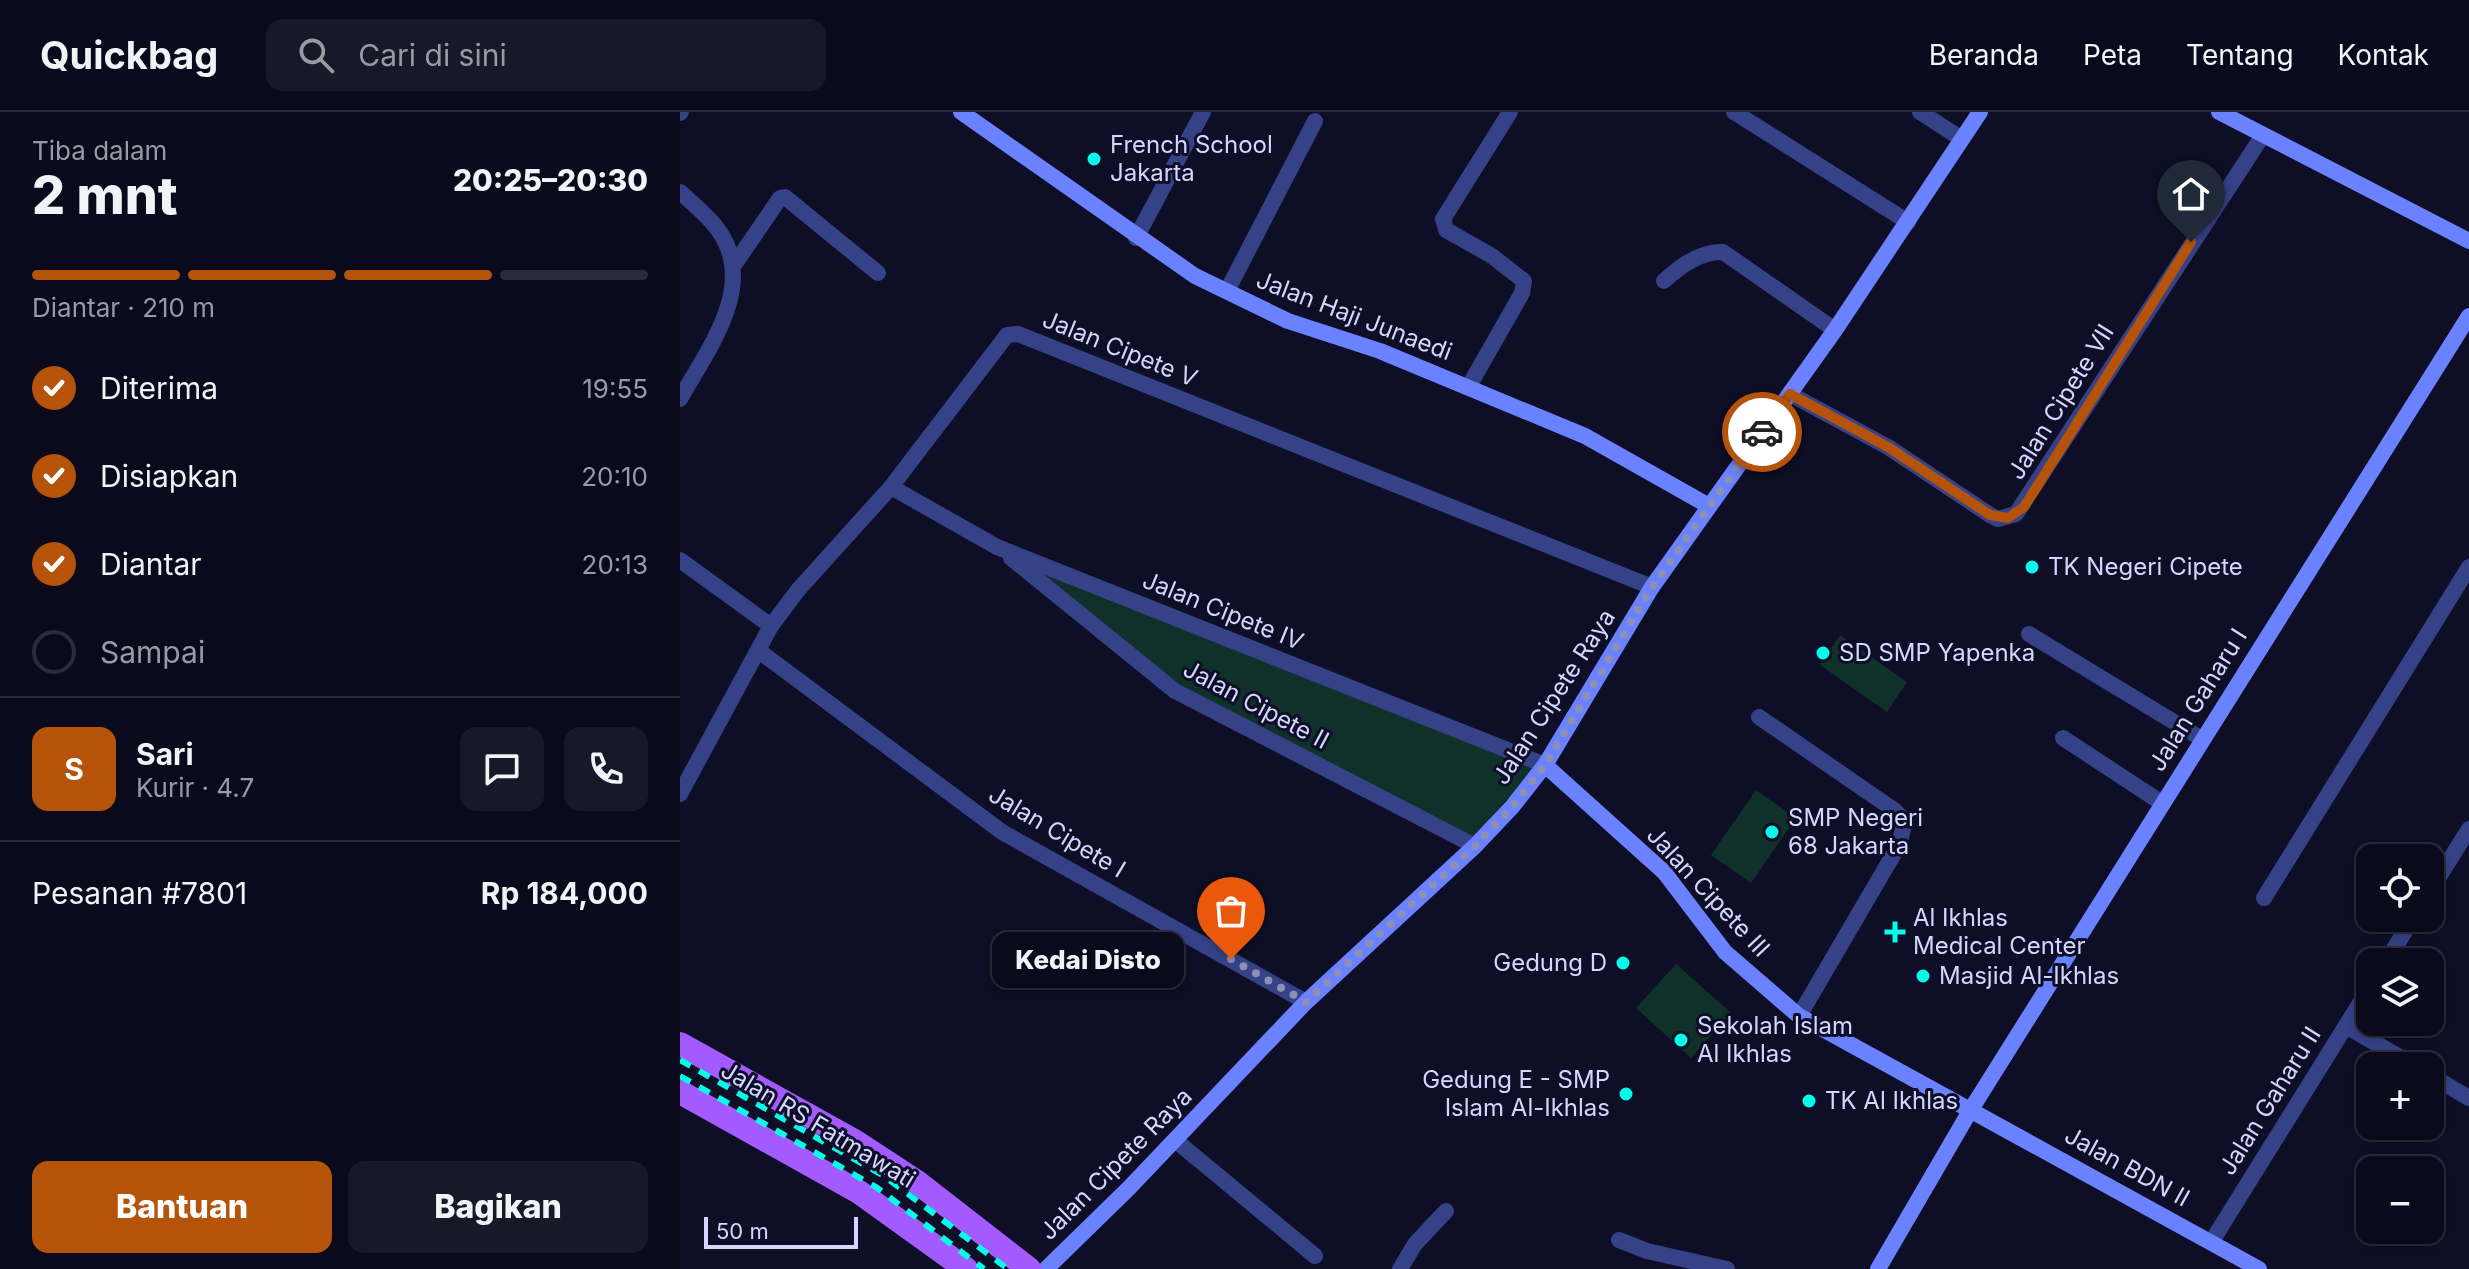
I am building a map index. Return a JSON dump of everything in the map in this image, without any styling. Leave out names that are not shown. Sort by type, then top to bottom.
[{"type":"main road","name":"Jalan RS Fatmawati","points":[[680,1044],[856,1142],[928,1190],[1029,1269]]},
{"type":"main road","name":"Jalan RS Fatmawati","points":[[680,1092],[859,1192],[966,1269]]},
{"type":"street","name":"Jalan Haji Junaedi","points":[[961,112],[1136,238],[1195,276],[1288,321],[1469,386],[1585,436],[1709,506]]},
{"type":"street","points":[[1136,238],[1203,112]]},
{"type":"street","points":[[1734,112],[1908,222]]},
{"type":"street","points":[[1920,112],[1962,139]]},
{"type":"street","name":"Jalan Cipete Raya","points":[[1046,1269],[1175,1140],[1306,1002],[1475,846],[1545,765],[1652,587],[1835,330],[1980,112]]},
{"type":"street","points":[[2219,112],[2469,241]]},
{"type":"street","points":[[1469,386],[1522,293],[1524,281],[1492,256],[1446,230],[1443,219],[1502,115]]},
{"type":"street","points":[[1227,291],[1315,121]]},
{"type":"street","name":"Jalan Cipete VII","points":[[1790,394],[1888,447],[1990,515],[1998,519],[2016,514],[2263,135]]},
{"type":"street","points":[[680,192],[716,226],[734,265],[732,292],[720,327],[680,399]]},
{"type":"street","points":[[734,265],[780,198],[785,197],[878,273]]},
{"type":"street","points":[[1664,281],[1674,271],[1709,252],[1723,252],[1835,330]]},
{"type":"street","name":"Jalan Gaharu I","points":[[1878,1269],[1970,1111],[2469,316]]},
{"type":"street","name":"Jalan Cipete V","points":[[680,794],[771,626],[798,590],[891,487],[999,341],[1007,335],[1018,334],[1652,587]]},
{"type":"street","name":"Jalan Cipete IV","points":[[891,487],[997,547],[1545,765]]},
{"type":"street","name":"Jalan Cipete II","points":[[997,547],[1175,691],[1475,846]]},
{"type":"street","points":[[680,560],[771,626]]},
{"type":"street","points":[[2264,898],[2469,567]]},
{"type":"street","points":[[2029,634],[2202,739]]},
{"type":"street","name":"Jalan Cipete I","points":[[759,651],[1002,832],[1306,1002]]},
{"type":"street","points":[[1759,717],[1905,821],[1899,845],[1799,1016]]},
{"type":"street","points":[[2063,738],[2162,803]]},
{"type":"street","name":"Jalan Cipete III","points":[[1545,765],[1664,872],[1725,952],[1799,1016],[1970,1111]]},
{"type":"street","points":[[2444,869],[2469,829]]},
{"type":"street","name":"Jalan Gaharu II","points":[[2212,1241],[2356,1010]]},
{"type":"street","points":[[2346,1026],[2391,1052]]},
{"type":"street","points":[[2444,1083],[2469,1098]]},
{"type":"street","name":"Jalan BDN II","points":[[1970,1111],[2259,1269]]},
{"type":"street","points":[[1175,1140],[1315,1256]]},
{"type":"street","points":[[1400,1269],[1415,1244],[1446,1211]]},
{"type":"street","points":[[1619,1240],[1647,1251],[1727,1269]]},
{"type":"green space","points":[[1037,570],[1537,764],[1475,837],[1188,691]]},
{"type":"green space","points":[[1840,635],[1907,682],[1887,712],[1820,665]]},
{"type":"green space","points":[[1756,790],[1796,818],[1751,883],[1711,855]]},
{"type":"green space","points":[[1676,964],[1731,1013],[1691,1058],[1636,1008]]},
{"type":"railway","points":[[680,1060],[884,1176],[1008,1269]]},
{"type":"railway","points":[[680,1076],[876,1187],[984,1269]]},
{"type":"way so far","points":[[1231,959],[1306,1002],[1475,846],[1512,807],[1545,765],[1601,667],[1652,587],[1762,432]]},
{"type":"place","name":"French School Jakarta","points":[[1094,159]]},
{"type":"place","name":"TK Negeri Cipete","points":[[2032,567]]},
{"type":"place","name":"SD SMP Yapenka","points":[[1823,653]]},
{"type":"place","name":"SMP Negeri 68 Jakarta","points":[[1772,832]]},
{"type":"place","name":"Al Ikhlas Medical Center","points":[[1895,932]]},
{"type":"place","name":"Kedai Disto","points":[[1231,959]]},
{"type":"place","name":"Gedung D","points":[[1623,963]]},
{"type":"place","name":"Masjid Al-Ikhlas","points":[[1923,976]]},
{"type":"place","name":"Sekolah Islam Al Ikhlas","points":[[1681,1040]]},
{"type":"place","name":"Gedung E - SMP Islam Al-Ikhlas","points":[[1626,1094]]},
{"type":"place","name":"TK Al Ikhlas","points":[[1809,1101]]},
{"type":"route","points":[[1762,432],[1790,394],[1888,447],[1990,515],[1998,519],[2008,518],[2024,507],[2191,242]]}]
